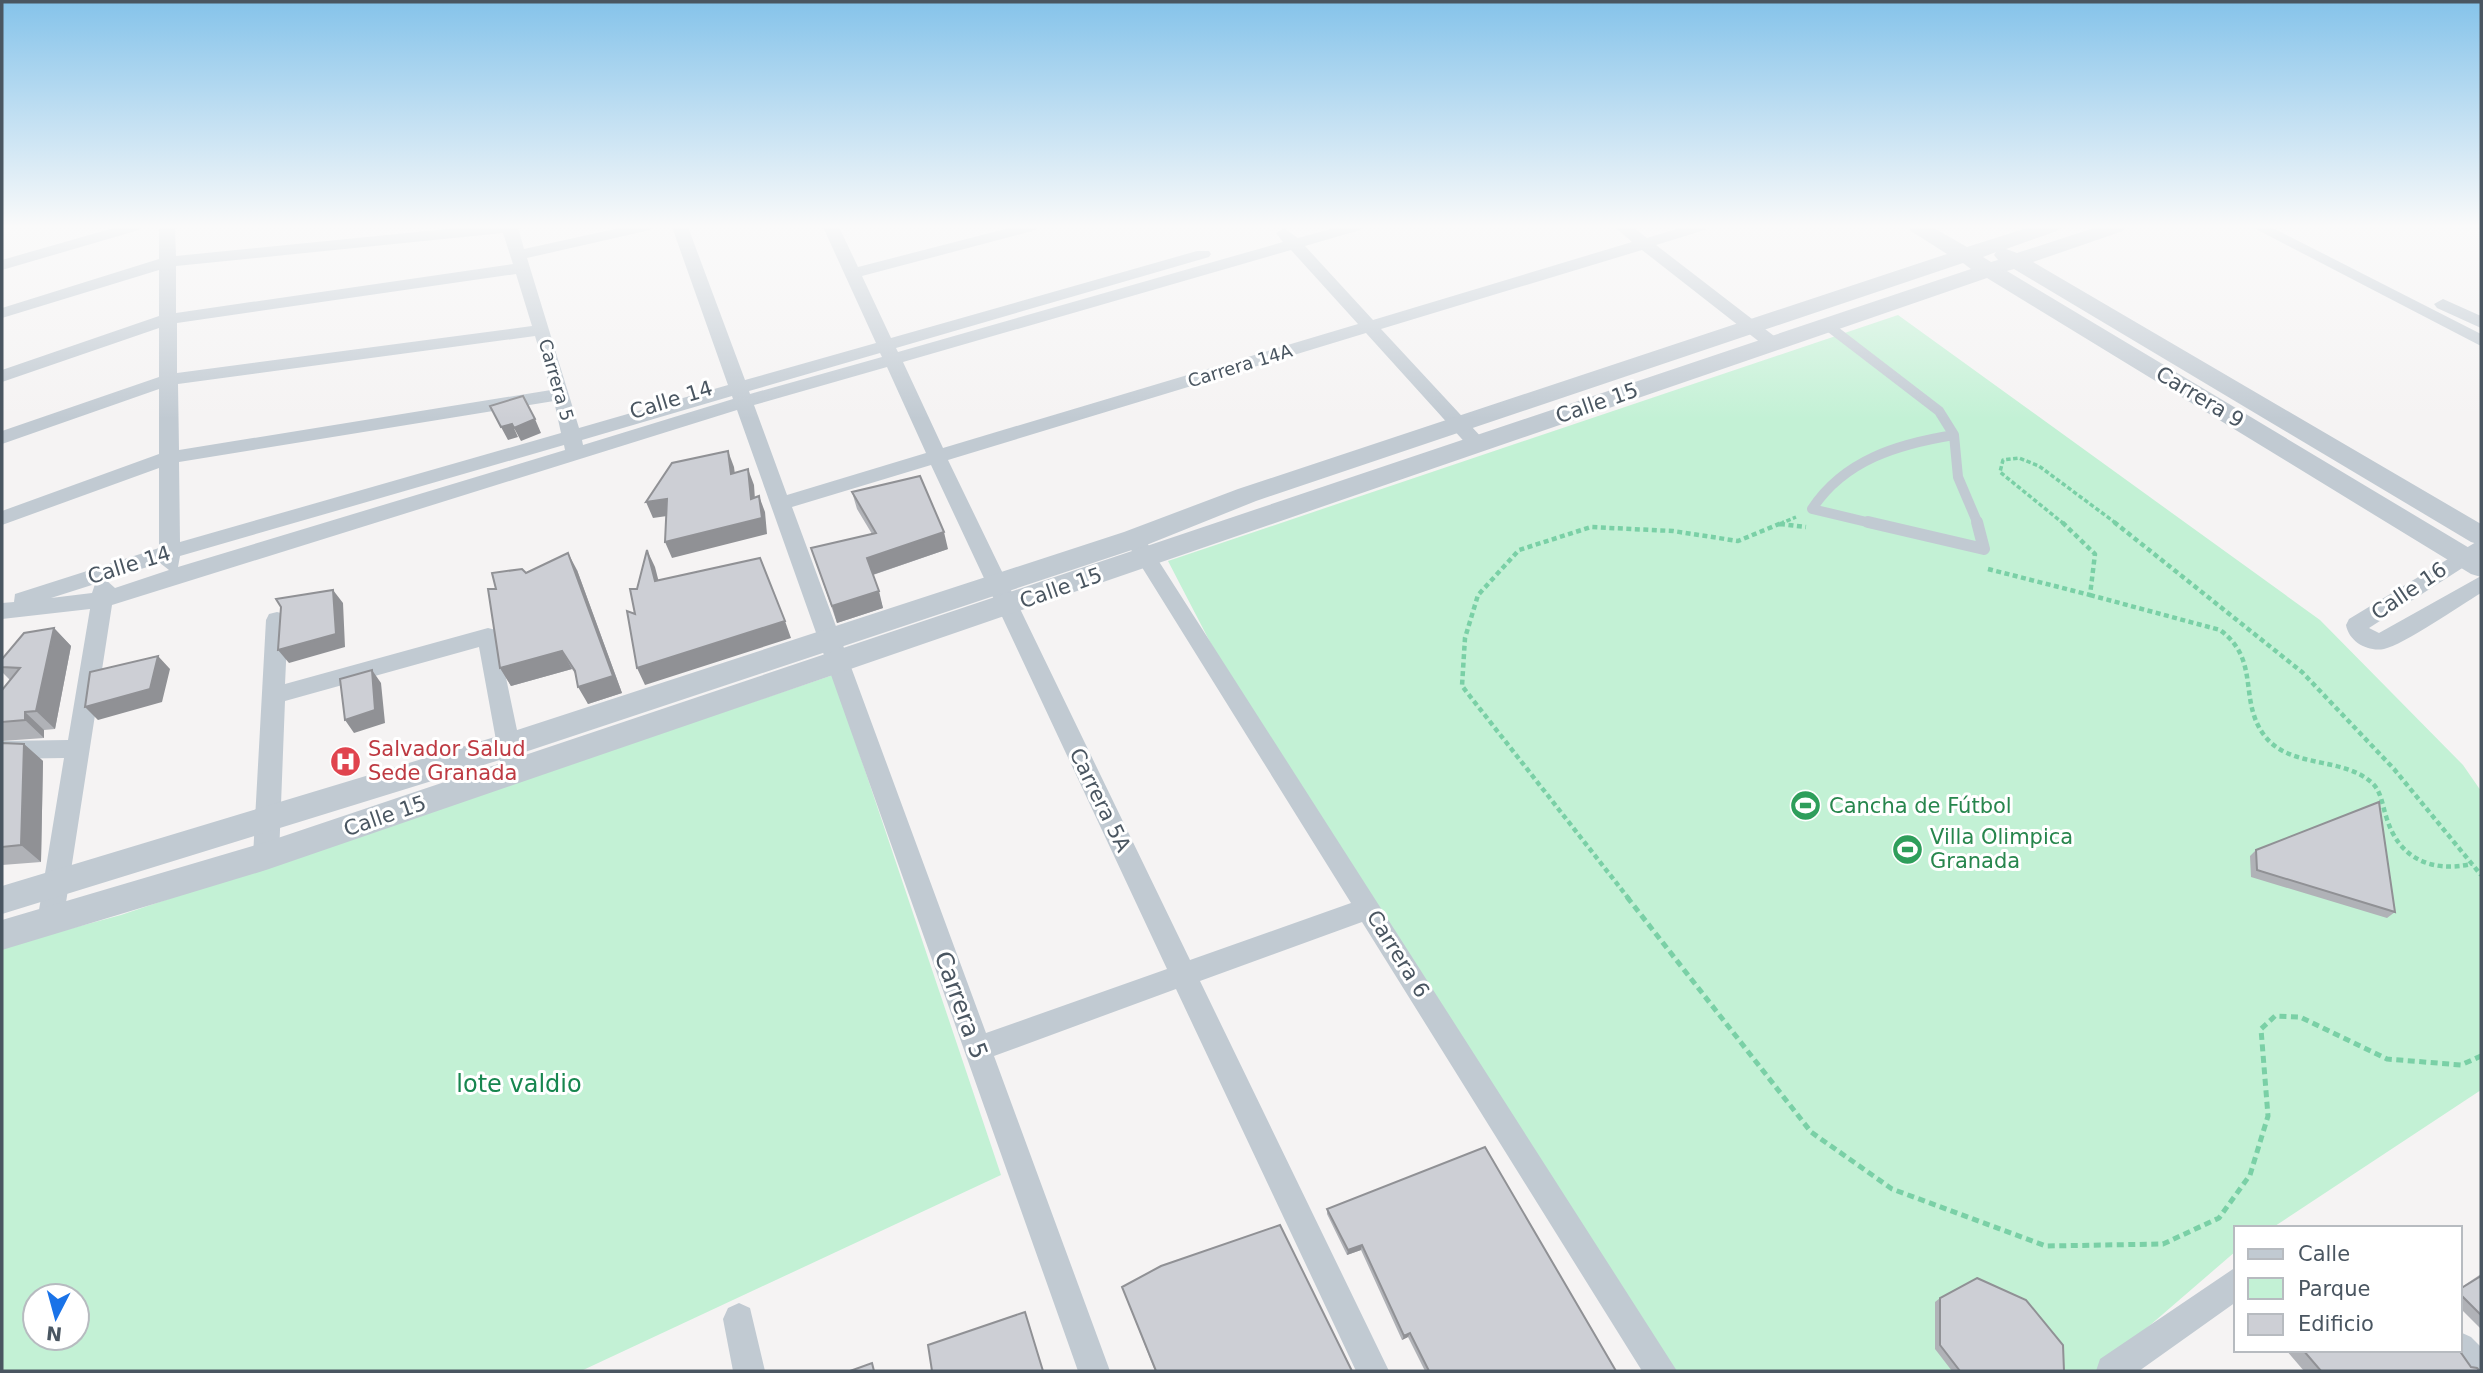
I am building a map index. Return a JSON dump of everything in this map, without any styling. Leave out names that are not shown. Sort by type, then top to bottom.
[{"type":"street","points":[[2,313],[73,291]]},
{"type":"street","points":[[168,291],[170,577]]},
{"type":"street","points":[[2,376],[168,319],[337,291]]},
{"type":"street","name":"Carrera 5","points":[[530,291],[562,394],[574,445]]},
{"type":"street","name":"Carrera 5","points":[[703,291],[1094,1371]]},
{"type":"street","name":"Carrera 5A","points":[[861,291],[1001,595],[1373,1371]]},
{"type":"street","name":"Calle 14","points":[[2,611],[102,600],[574,445],[1098,291]]},
{"type":"street","points":[[1339,291],[1477,444]]},
{"type":"street","name":"Carrera 14A","points":[[780,504],[1485,291]]},
{"type":"street","points":[[1706,291],[1772,343]]},
{"type":"street","name":"Calle 15","points":[[1140,549],[1247,495],[1856,291]]},
{"type":"street","name":"Calle 15","points":[[2,935],[266,856],[511,759],[1140,549],[1477,444],[1827,325],[1910,291]]},
{"type":"street","name":"Carrera 9","points":[[2044,291],[2475,556]]},
{"type":"street","name":"Carrera 9","points":[[2066,291],[2481,536]]},
{"type":"street","points":[[2384,291],[2481,341]]},
{"type":"street","points":[[2418,291],[2481,323]]},
{"type":"street","points":[[2,438],[168,380],[542,330]]},
{"type":"street","points":[[2,518],[169,458],[562,394]]},
{"type":"street","name":"Calle 14","points":[[2,605],[171,552],[574,445]]},
{"type":"street","name":"Carrera 6","points":[[1140,549],[1661,1371]]},
{"type":"street","name":"Calle 16","points":[[2475,556],[2357,625],[2358,631],[2371,641],[2383,641],[2481,583]]},
{"type":"street","points":[[50,922],[80,749],[105,574]]},
{"type":"street","points":[[266,856],[277,620]]},
{"type":"street","points":[[273,696],[488,636],[511,759]]},
{"type":"street","points":[[2,750],[80,749]]},
{"type":"street","name":"Calle 15","points":[[7,897],[56,885],[267,821],[511,759]]},
{"type":"street","points":[[977,1049],[1369,908]]},
{"type":"street","points":[[2112,1371],[2234,1284]]},
{"type":"street","points":[[739,1319],[749,1371]]},
{"type":"street","points":[[2462,1350],[2481,1371]]},
{"type":"lane","points":[[1827,325],[1939,411],[1954,435],[1959,447],[1958,475],[1978,523],[1984,549],[1812,509],[1832,482],[1862,463],[1920,442],[1954,435]]},
{"type":"path","points":[[2090,595],[2095,554],[2082,538],[2000,472],[2003,460],[2019,458],[2039,466],[2156,553],[2302,672],[2394,769],[2481,875]]},
{"type":"path","points":[[1812,509],[1738,541],[1673,531],[1591,527],[1519,550],[1478,595],[1465,638],[1462,686],[1811,1132],[1892,1189],[2046,1246],[2163,1244],[2219,1218],[2250,1175],[2268,1116],[2261,1029],[2275,1016],[2300,1017],[2387,1059],[2461,1065],[2481,1056]]},
{"type":"path","points":[[1779,524],[1810,527]]},
{"type":"path","points":[[1987,569],[2220,630],[2237,644],[2245,659],[2252,718],[2267,739],[2291,754],[2340,767],[2371,782],[2383,802],[2387,823],[2399,847],[2420,863],[2450,870],[2472,864]]},
{"type":"green space","name":"Villa Olimpica Granada","points":[[1898,315],[2320,620],[2463,765],[2481,791],[2481,1090],[2275,1226],[2234,1226],[2234,1253],[2097,1371],[1663,1371],[1250,719],[1168,561]]},
{"type":"green space","name":"lote valdio","points":[[833,675],[1001,1175],[581,1371],[2,1371],[2,947],[121,915]]},
{"type":"building","points":[[523,396],[535,419],[514,428],[512,424],[501,427],[490,406]]},
{"type":"building","points":[[728,451],[731,474],[748,469],[751,499],[759,496],[762,518],[665,542],[667,499],[646,502],[672,463]]},
{"type":"building","points":[[920,476],[944,532],[867,558],[879,591],[832,606],[811,548],[876,533],[852,492]]},
{"type":"building","points":[[647,550],[655,581],[760,558],[785,621],[637,668],[627,611],[635,614],[630,589],[637,589]]},
{"type":"building","points":[[568,553],[613,676],[578,687],[575,671],[562,651],[500,668],[488,589],[496,589],[492,573],[522,569],[526,573]]},
{"type":"building","points":[[333,590],[336,634],[278,650],[281,607],[276,599]]},
{"type":"building","points":[[54,628],[36,711],[25,712],[25,720],[2,722],[2,690],[20,668],[2,667],[2,659],[24,633]]},
{"type":"building","points":[[158,656],[150,689],[85,707],[90,672]]},
{"type":"building","points":[[372,670],[375,710],[345,720],[340,679]]},
{"type":"building","points":[[2,743],[24,744],[21,845],[2,847]]},
{"type":"building","points":[[2379,802],[2395,912],[2257,870],[2256,850]]},
{"type":"building","points":[[1485,1147],[1616,1371],[1429,1371],[1410,1333],[1404,1336],[1362,1245],[1348,1250],[1327,1209]]},
{"type":"building","points":[[1280,1225],[1352,1371],[1156,1371],[1122,1287],[1161,1266]]},
{"type":"building","points":[[2481,1276],[2481,1315],[2462,1296],[2462,1288]]},
{"type":"building","points":[[1977,1278],[2026,1300],[2063,1345],[2064,1371],[1960,1371],[1940,1345],[1940,1298]]},
{"type":"building","points":[[1025,1312],[1043,1371],[932,1371],[928,1345]]},
{"type":"building","points":[[2305,1352],[2460,1352],[2471,1367],[2480,1371],[2321,1371]]},
{"type":"building","points":[[872,1363],[874,1371],[850,1371]]},
{"type":"place","name":"Salvador Salud Sede Granada","points":[[345,761]]},
{"type":"place","name":"Cancha de Fútbol","points":[[1806,806]]},
{"type":"place","name":"Villa Olimpica Granada","points":[[1907,849]]}]
